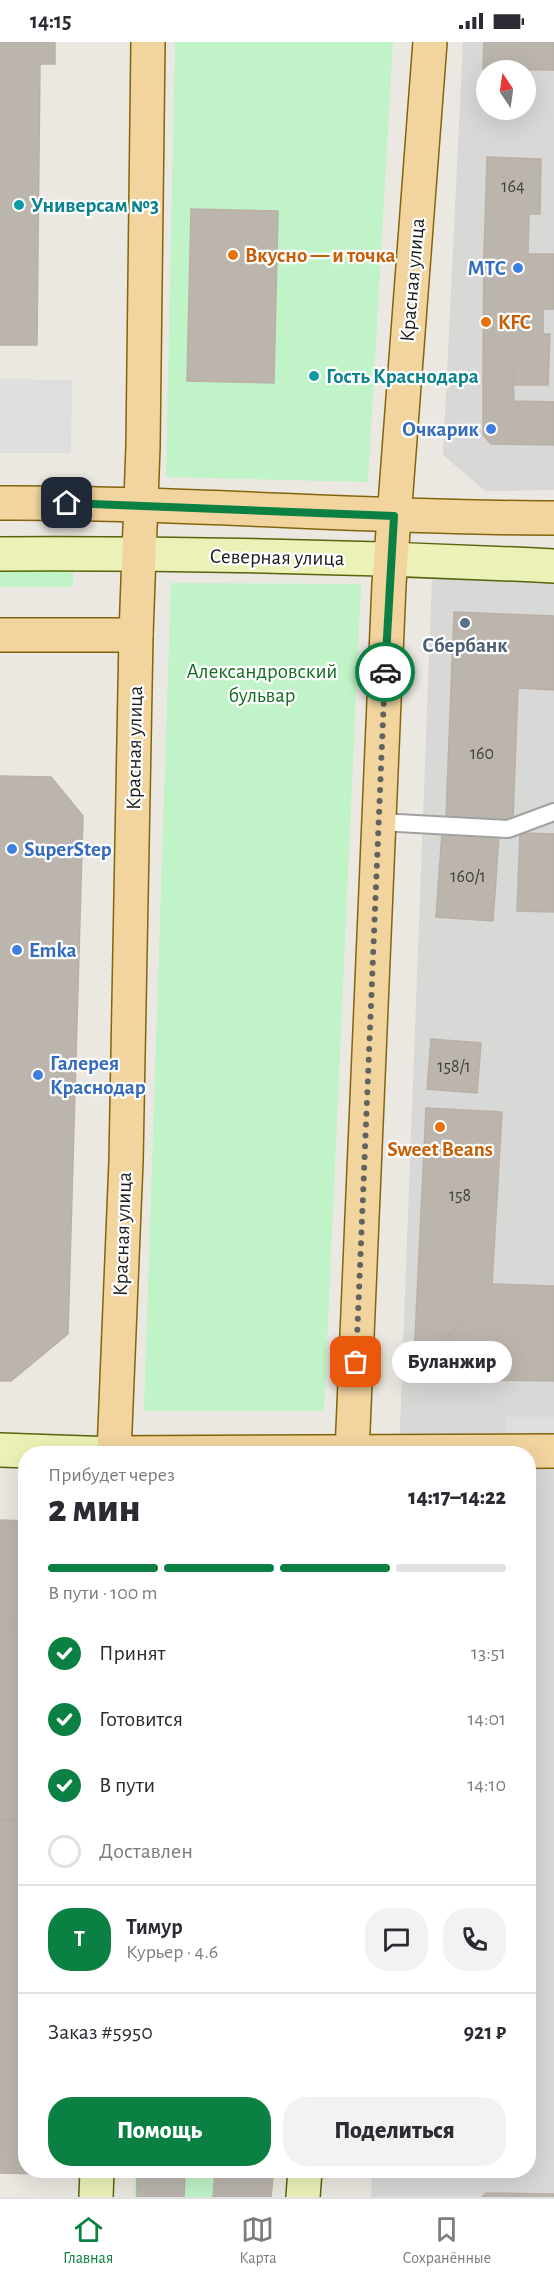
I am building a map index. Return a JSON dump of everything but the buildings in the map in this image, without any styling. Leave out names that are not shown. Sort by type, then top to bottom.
[{"type":"main road","name":"Красная улица","points":[[114,1446],[126,1161],[136,635],[143,446],[148,42]]},
{"type":"main road","name":"Красная улица","points":[[352,1446],[391,560],[430,42]]},
{"type":"main road","points":[[0,503],[140,505],[394,516],[554,518]]},
{"type":"main road","name":"Северная улица","points":[[0,554],[139,554],[554,566]]},
{"type":"main road","points":[[0,635],[136,635]]},
{"type":"main road","points":[[0,1450],[18,1450]]},
{"type":"main road","points":[[536,1451],[554,1451]]},
{"type":"main road","points":[[96,2197],[97,2178]]},
{"type":"main road","points":[[303,2197],[304,2178]]},
{"type":"lane","points":[[379,822],[508,829],[554,812]]},
{"type":"shaded area","points":[[463,42],[554,42],[554,490],[485,491],[443,455]]},
{"type":"shaded area","points":[[0,379],[72,380],[71,453],[0,453]]},
{"type":"shaded area","points":[[432,577],[554,578],[554,2197],[371,2197],[372,2178],[536,2178],[536,1446],[399,1446]]},
{"type":"shaded area","points":[[506,1417],[554,1417],[554,1435],[506,1435]]},
{"type":"green space","points":[[175,42],[393,42],[368,482],[166,477]]},
{"type":"green space","points":[[0,566],[73,566],[73,587],[0,587]]},
{"type":"green space","name":"Александровский бульвар","points":[[171,583],[361,584],[324,1411],[144,1411]]},
{"type":"green space","points":[[135,2178],[271,2178],[270,2197],[134,2197]]},
{"type":"way so far","points":[[356,1362],[385,672]]},
{"type":"place","name":"Универсам №3","points":[[19,205]]},
{"type":"place","name":"Вкусно — и точка","points":[[233,255]]},
{"type":"place","name":"МТС","points":[[518,268]]},
{"type":"place","name":"KFC","points":[[486,322]]},
{"type":"place","name":"Гость Краснодара","points":[[314,376]]},
{"type":"place","name":"Очкарик","points":[[491,429]]},
{"type":"place","name":"Сбербанк","points":[[465,623]]},
{"type":"place","name":"SuperStep","points":[[12,849]]},
{"type":"place","name":"Emka","points":[[17,950]]},
{"type":"place","name":"Галерея Краснодар","points":[[38,1075]]},
{"type":"place","name":"Sweet Beans","points":[[440,1127]]},
{"type":"place","name":"Буланжир","points":[[356,1362]]},
{"type":"route","points":[[67,503],[394,516],[385,672]]}]
